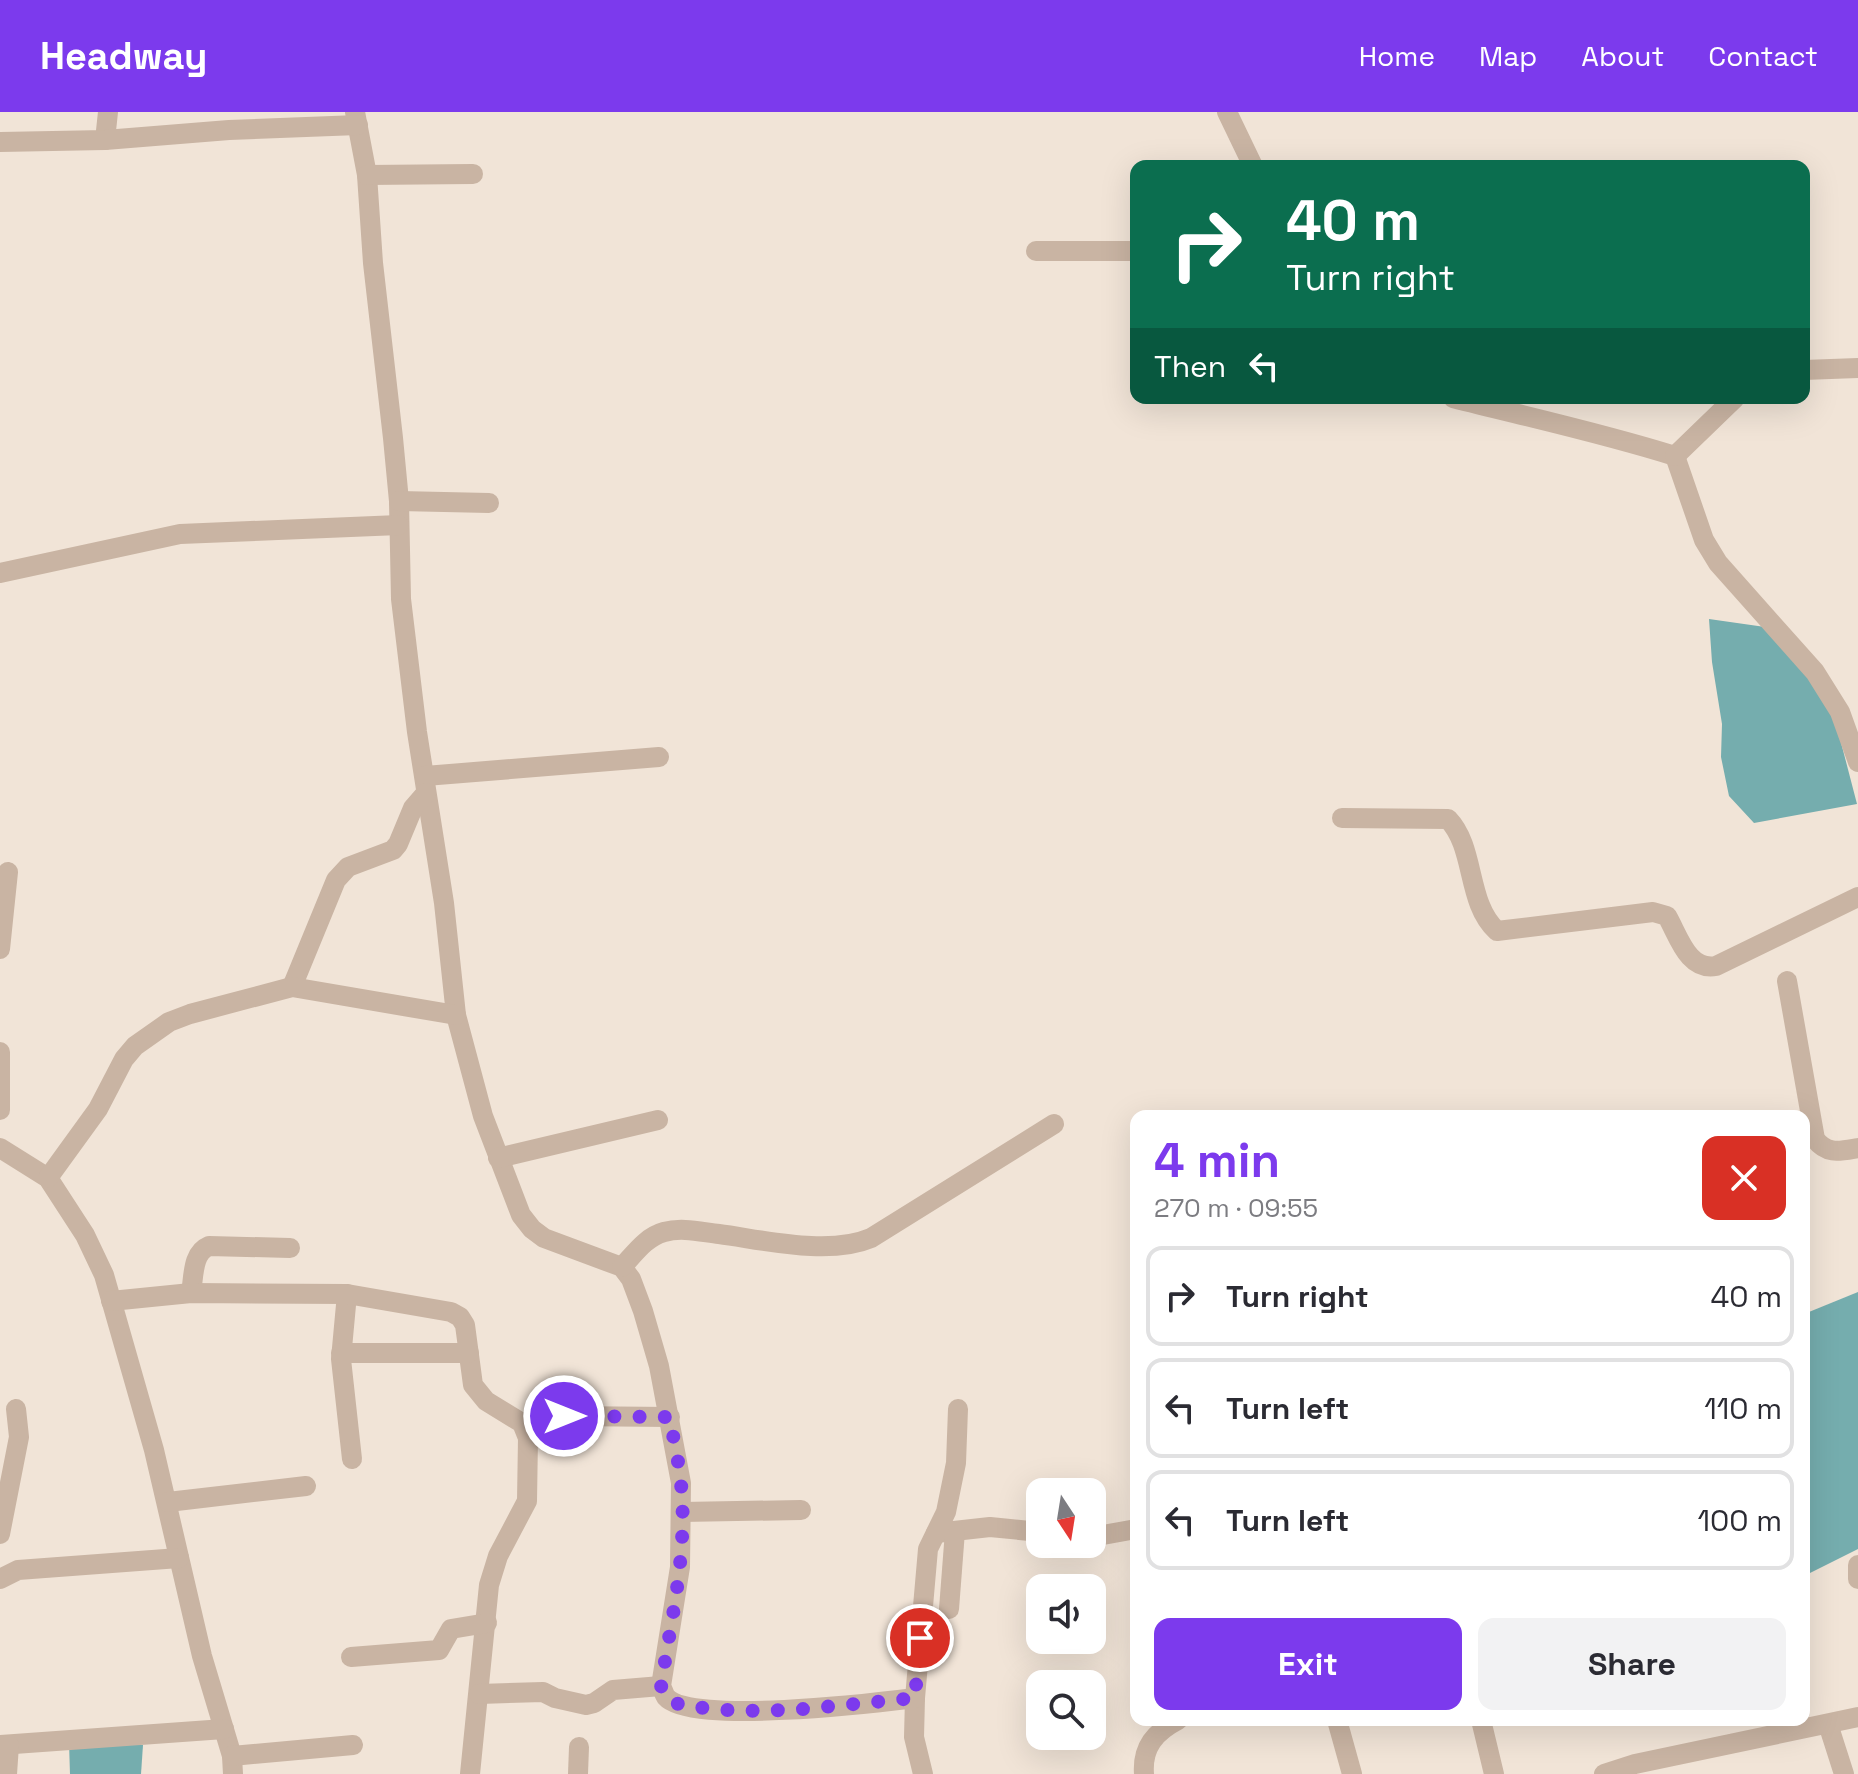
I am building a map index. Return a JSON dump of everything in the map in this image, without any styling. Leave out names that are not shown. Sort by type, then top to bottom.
[{"type":"street","points":[[105,140],[108,112]]},
{"type":"street","points":[[1227,112],[1250,160]]},
{"type":"street","points":[[0,142],[105,140],[357,119],[367,175],[373,263],[399,501],[401,599],[444,903],[456,1015],[498,1158],[521,1215],[544,1238],[622,1267],[631,1279],[643,1311],[659,1366],[681,1483],[680,1567],[661,1686],[667,1698],[682,1706],[739,1711],[794,1710],[915,1698]]},
{"type":"street","points":[[367,175],[473,174]]},
{"type":"street","points":[[1036,251],[1130,251]]},
{"type":"street","points":[[1810,370],[1858,368]]},
{"type":"street","points":[[1476,404],[1609,435],[1675,456]]},
{"type":"street","points":[[1675,456],[1729,404]]},
{"type":"street","points":[[1675,456],[1704,540],[1718,563],[1815,672],[1840,712],[1858,762]]},
{"type":"street","points":[[399,501],[489,503]]},
{"type":"street","points":[[0,573],[180,534],[399,525]]},
{"type":"street","points":[[426,784],[659,757]]},
{"type":"street","points":[[292,987],[336,880],[348,867],[393,850],[426,784]]},
{"type":"street","points":[[1342,818],[1448,819],[1458,834],[1485,916],[1497,931],[1662,913],[1667,916],[1692,961],[1707,968],[1858,897]]},
{"type":"street","points":[[0,949],[8,872]]},
{"type":"street","points":[[1787,981],[1810,1110]]},
{"type":"street","points":[[48,1178],[98,1109],[124,1059],[135,1046],[169,1022],[292,987],[456,1015]]},
{"type":"street","points":[[0,1052],[0,1110]]},
{"type":"street","points":[[1810,1111],[1815,1139],[1821,1147],[1831,1152],[1858,1148]]},
{"type":"street","points":[[498,1158],[658,1120]]},
{"type":"street","points":[[622,1267],[648,1239],[683,1229],[781,1243],[856,1244],[871,1238],[1054,1124]]},
{"type":"street","points":[[0,1148],[48,1178],[97,1257],[168,1502],[202,1656],[233,1765],[353,1745]]},
{"type":"street","points":[[191,1293],[197,1257],[202,1248],[290,1248]]},
{"type":"street","points":[[111,1301],[191,1293],[347,1294],[451,1312],[460,1317],[465,1325],[470,1375],[479,1394],[522,1423],[528,1438],[527,1501],[493,1569],[470,1774]]},
{"type":"street","points":[[347,1294],[341,1353],[352,1459]]},
{"type":"street","points":[[341,1353],[469,1353]]},
{"type":"street","points":[[0,1534],[19,1437],[16,1409]]},
{"type":"street","points":[[949,1609],[946,1512],[956,1463],[958,1409]]},
{"type":"street","points":[[564,1416],[670,1417]]},
{"type":"street","points":[[168,1502],[306,1486]]},
{"type":"street","points":[[682,1512],[801,1510]]},
{"type":"street","points":[[923,1774],[914,1737],[928,1549],[946,1532],[990,1527],[1026,1531]]},
{"type":"street","points":[[1106,1534],[1130,1530]]},
{"type":"street","points":[[0,1579],[18,1570],[179,1558]]},
{"type":"street","points":[[1858,1565],[1858,1579]]},
{"type":"street","points":[[351,1657],[439,1650],[451,1629],[487,1623]]},
{"type":"street","points":[[479,1694],[543,1692],[586,1705],[613,1690],[661,1686]]},
{"type":"street","points":[[1607,1773],[1681,1754],[1858,1717]]},
{"type":"street","points":[[1828,1724],[1844,1774]]},
{"type":"street","points":[[1144,1774],[1146,1749],[1155,1736],[1169,1726]]},
{"type":"street","points":[[1339,1726],[1352,1774]]},
{"type":"street","points":[[1482,1726],[1494,1774]]},
{"type":"street","points":[[7,1774],[4,1745],[224,1729]]},
{"type":"street","points":[[578,1774],[579,1747]]},
{"type":"street","points":[[1681,1754],[1687,1774]]},
{"type":"water","points":[[1709,619],[1772,628],[1831,704],[1857,804],[1754,823],[1729,796],[1721,757],[1722,724]]},
{"type":"water","points":[[1858,1292],[1858,1549],[1810,1573],[1810,1312]]},
{"type":"water","points":[[69,1743],[143,1745],[141,1774],[70,1774]]},
{"type":"route","points":[[564,1416],[670,1417],[681,1483],[682,1512],[680,1567],[661,1686],[667,1698],[682,1706],[739,1711],[794,1710],[915,1698],[920,1638]]}]
